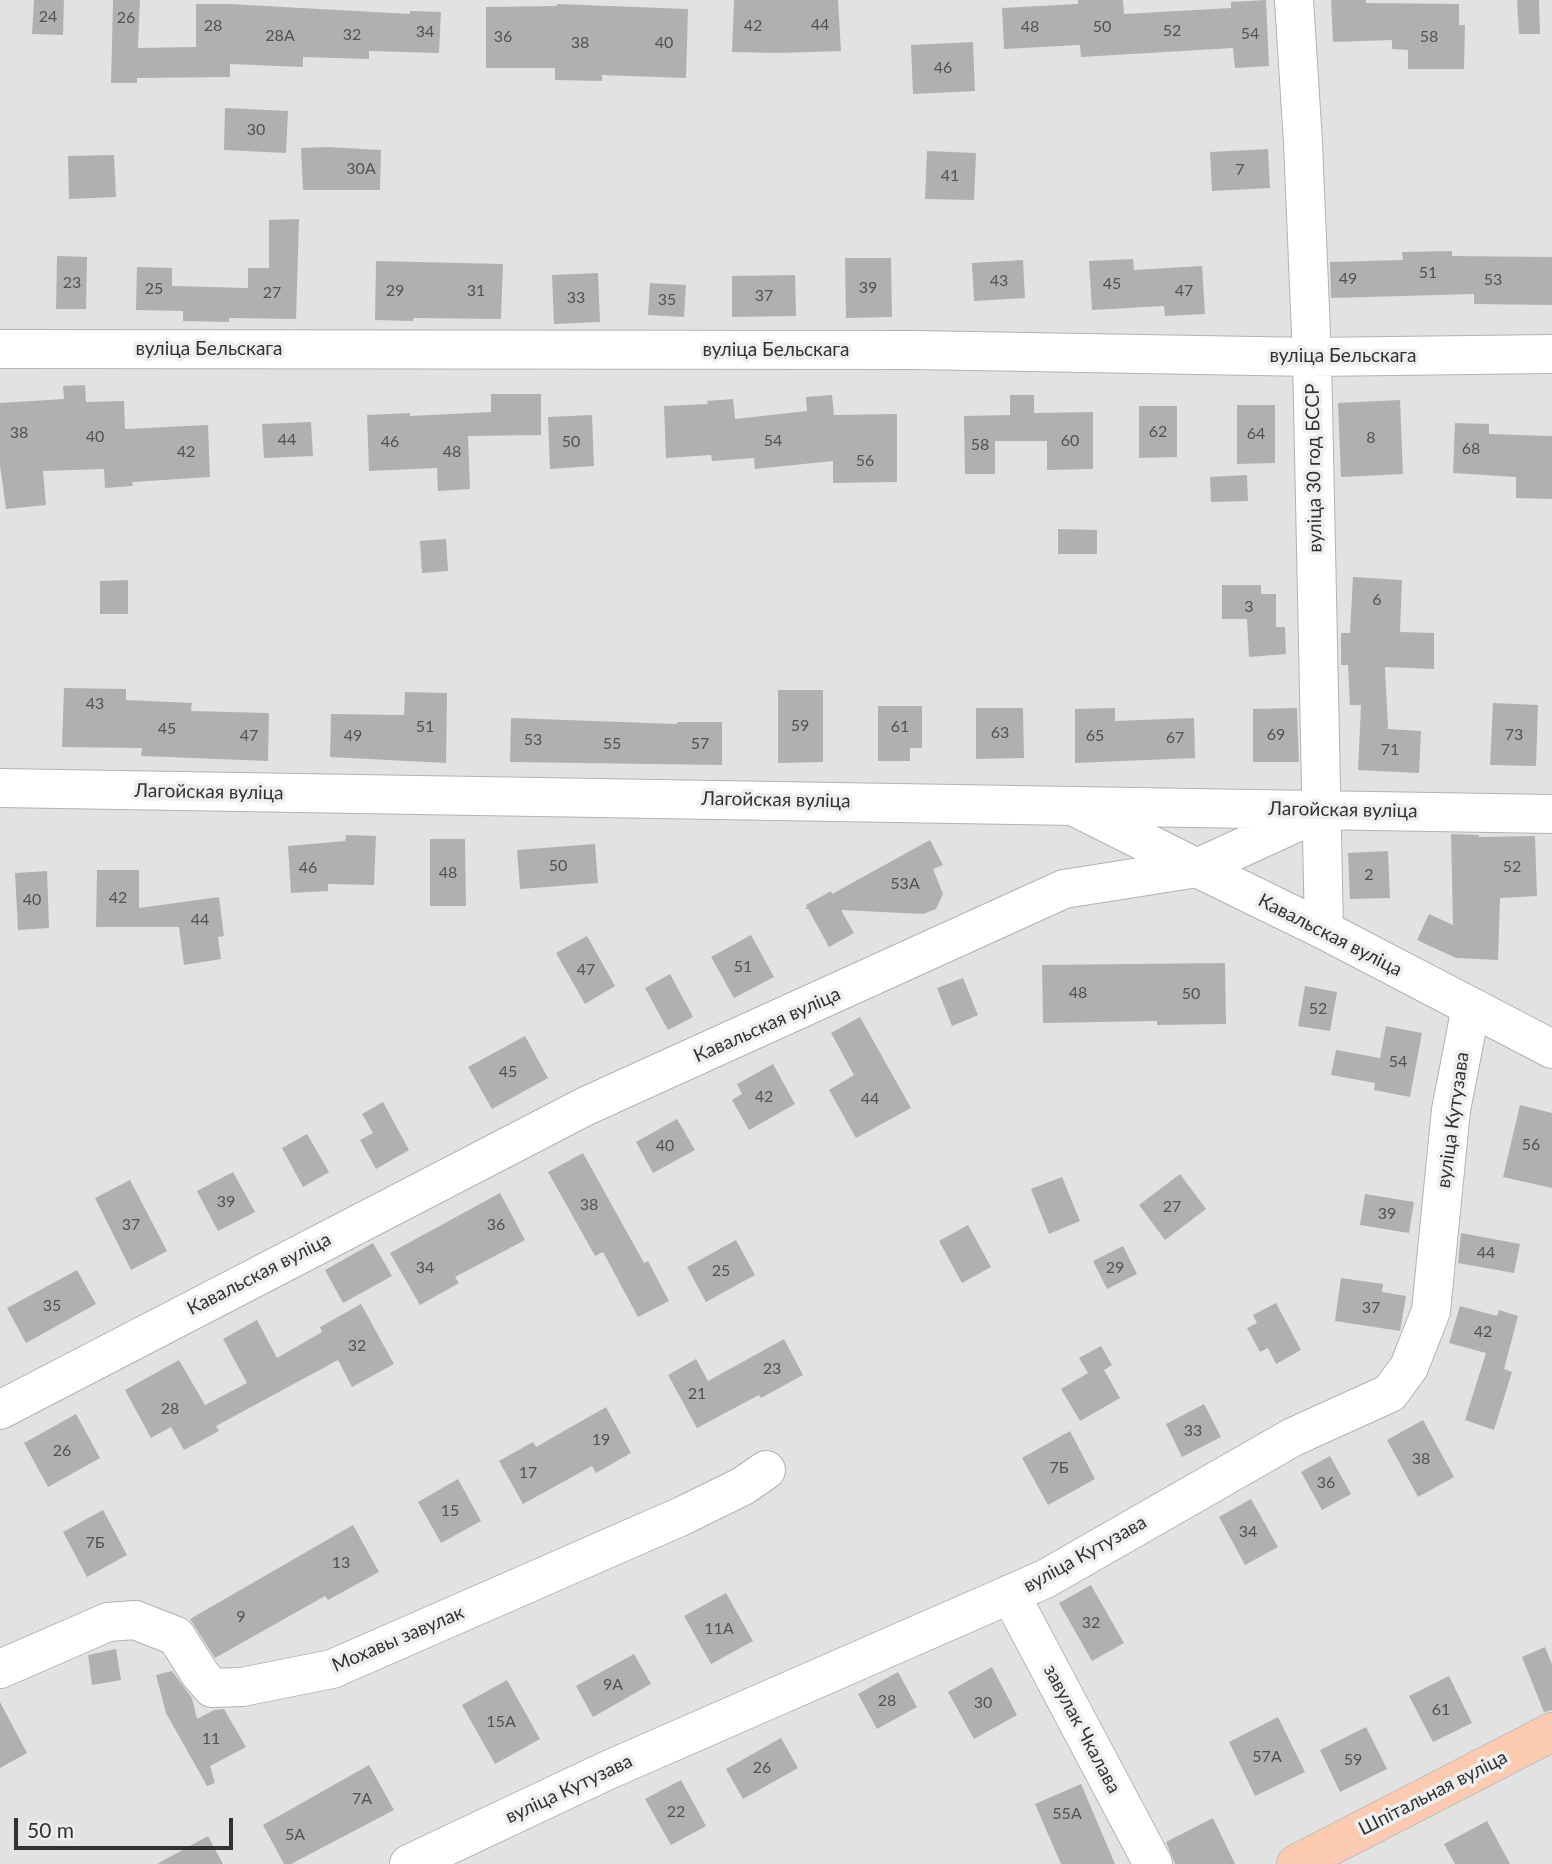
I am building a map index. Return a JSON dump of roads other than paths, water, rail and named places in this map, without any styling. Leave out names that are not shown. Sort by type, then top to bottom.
[{"type":"main road","name":"Шпітальная вуліца","points":[[1312,1861],[1552,1732]]},
{"type":"street","name":"вуліца 30 год БССР","points":[[1294,0],[1312,357],[1324,930]]},
{"type":"street","name":"вуліца Бельскага","points":[[0,349],[914,350],[1312,357],[1552,354]]},
{"type":"street","name":"Лагойская вуліца","points":[[0,788],[1552,814]]},
{"type":"street","points":[[1070,804],[1197,868],[1323,810]]},
{"type":"street","name":"Кавальская вуліца","points":[[0,1410],[586,1106],[1064,889],[1197,868],[1324,930],[1552,1049]]},
{"type":"street","name":"вуліца Кутузава","points":[[409,1864],[606,1770],[1045,1579],[1293,1437],[1390,1392],[1409,1367],[1431,1311],[1451,1110],[1471,1007]]},
{"type":"street","name":"Мохавы завулак","points":[[0,1669],[108,1622],[135,1620],[176,1636],[212,1688],[242,1687],[332,1669],[682,1516],[743,1486],[765,1471]]},
{"type":"street","name":"завулак Чкалава","points":[[1010,1594],[1153,1864]]}]
